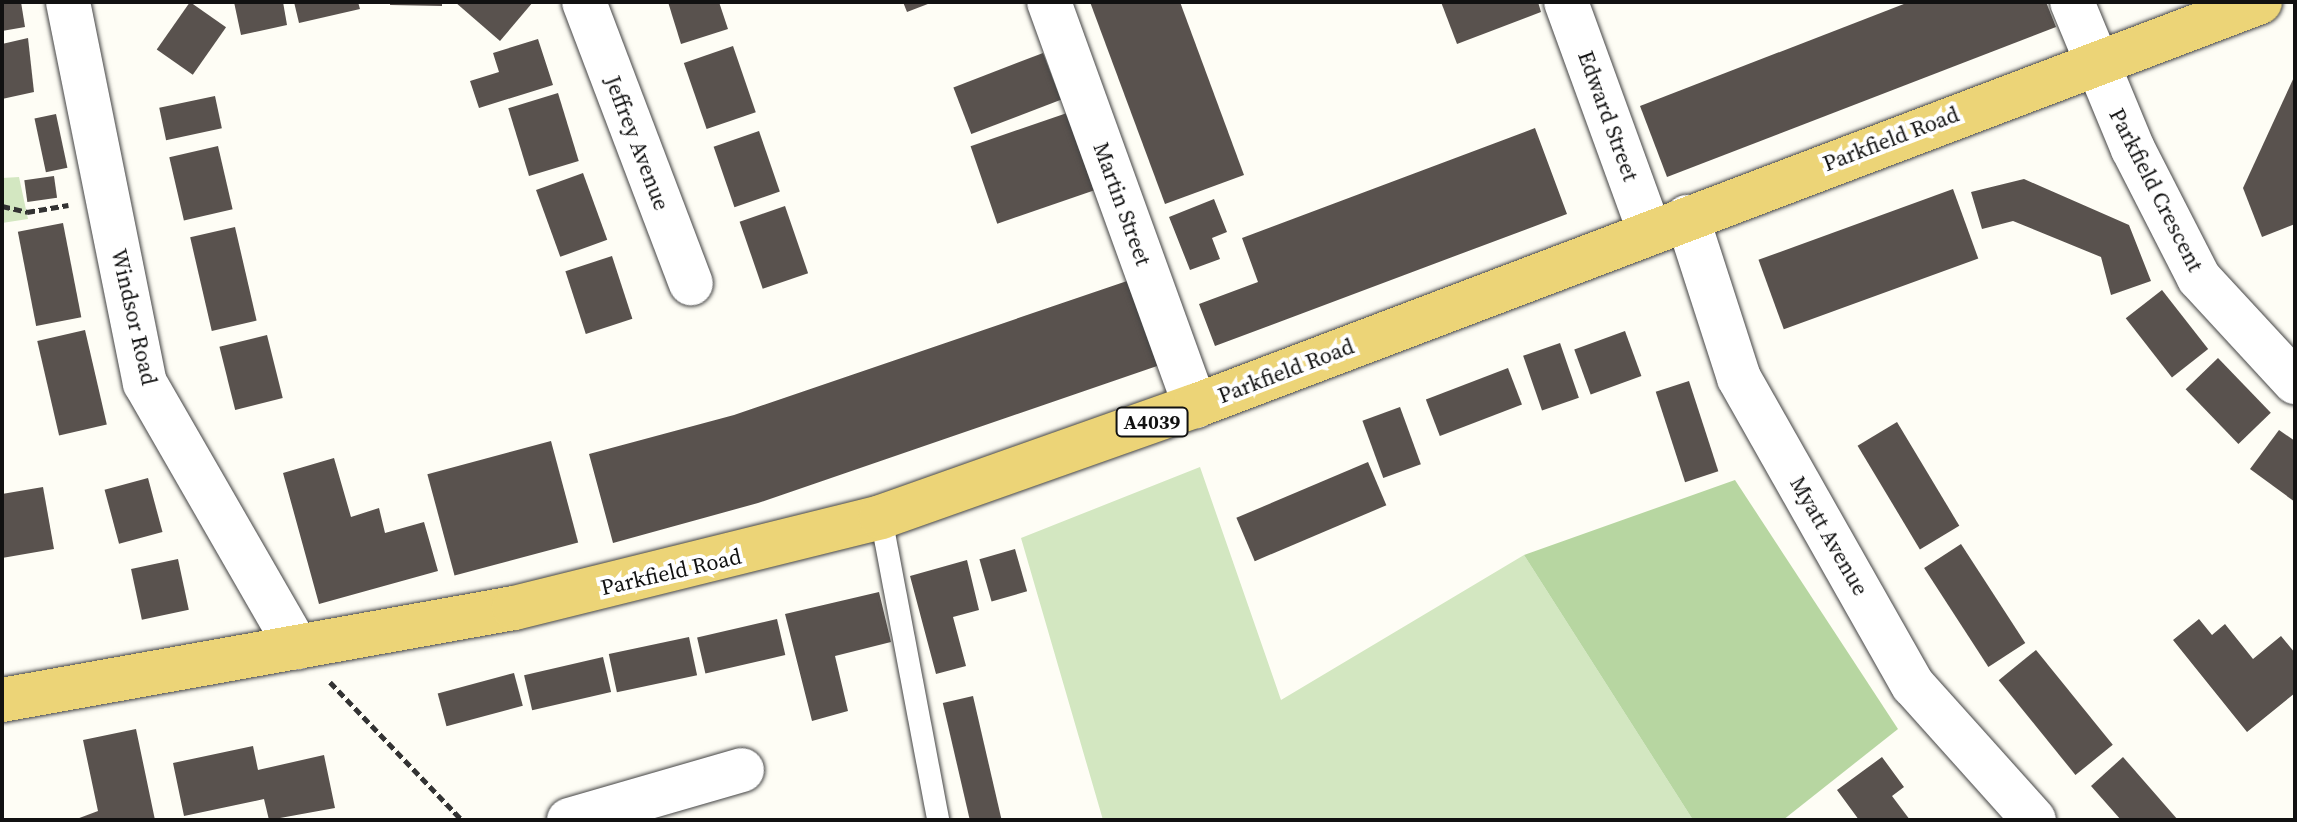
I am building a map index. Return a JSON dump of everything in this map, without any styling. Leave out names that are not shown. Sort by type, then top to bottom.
[{"type":"main road","name":"Parkfield Road","points":[[2,700],[514,608],[881,517],[1195,406],[1668,223],[2260,2]]},
{"type":"street","name":"Windsor Road","points":[[68,2],[145,383],[297,647]]},
{"type":"street","name":"Jeffrey Avenue","points":[[584,2],[691,283]]},
{"type":"street","name":"Martin Street","points":[[1049,2],[1195,406]]},
{"type":"street","name":"Edward Street","points":[[1566,2],[1668,223]]},
{"type":"street","name":"Parkfield Crescent","points":[[2072,2],[2093,62],[2199,278],[2295,382]]},
{"type":"street","name":"Myatt Avenue","points":[[1668,223],[1739,378],[1913,685],[2034,820]]},
{"type":"street","points":[[569,820],[742,770]]},
{"type":"lane","points":[[881,517],[938,820]]},
{"type":"path","points":[[2,206],[27,212],[108,199]]},
{"type":"path","points":[[297,647],[462,820]]},
{"type":"green space","points":[[19,177],[28,219],[2,223],[2,178]]},
{"type":"green space","points":[[1200,467],[1281,700],[1524,555],[1693,820],[1103,820],[1021,538]]},
{"type":"green space","points":[[1735,480],[1898,729],[1783,820],[1693,820],[1524,555]]},
{"type":"building","points":[[2,2],[21,2],[25,27],[2,31]]},
{"type":"building","points":[[190,2],[226,27],[193,75],[157,50]]},
{"type":"building","points":[[234,2],[283,2],[287,25],[241,35]]},
{"type":"building","points":[[294,2],[358,2],[360,9],[299,23]]},
{"type":"building","points":[[390,2],[442,2],[442,6],[390,5]]},
{"type":"building","points":[[455,2],[533,2],[500,41]]},
{"type":"building","points":[[668,2],[719,2],[728,29],[681,44]]},
{"type":"building","points":[[903,2],[933,2],[907,12]]},
{"type":"building","points":[[1090,2],[1180,2],[1244,175],[1165,204]]},
{"type":"building","points":[[1441,2],[1538,2],[1541,12],[1457,44]]},
{"type":"building","points":[[1909,2],[2046,2],[2056,27],[1667,177],[1640,106]]},
{"type":"building","points":[[28,38],[34,92],[2,99],[2,44]]},
{"type":"building","points":[[538,39],[553,85],[479,108],[470,81],[499,72],[493,53]]},
{"type":"building","points":[[733,46],[756,112],[707,129],[684,63]]},
{"type":"building","points":[[1043,53],[1061,100],[971,134],[953,87]]},
{"type":"building","points":[[2295,75],[2295,224],[2262,237],[2243,188]]},
{"type":"building","points":[[558,93],[579,161],[529,176],[508,108]]},
{"type":"building","points":[[215,96],[222,128],[166,140],[159,108]]},
{"type":"building","points":[[1067,113],[1094,191],[997,224],[971,146]]},
{"type":"building","points":[[56,114],[67,168],[46,172],[34,119]]},
{"type":"building","points":[[1535,128],[1567,214],[1215,346],[1199,304],[1258,282],[1242,238]]},
{"type":"building","points":[[759,131],[780,192],[734,207],[714,147]]},
{"type":"building","points":[[218,146],[233,209],[184,221],[169,157]]},
{"type":"building","points":[[583,173],[607,240],[560,257],[536,190]]},
{"type":"building","points":[[54,176],[57,198],[27,202],[24,180]]},
{"type":"building","points":[[2024,179],[2129,225],[2151,281],[2111,295],[2101,257],[2013,221],[1982,229],[1971,192]]},
{"type":"building","points":[[1953,189],[1978,259],[1784,329],[1758,260]]},
{"type":"building","points":[[1214,199],[1227,232],[1212,238],[1220,259],[1190,270],[1169,217]]},
{"type":"building","points":[[785,206],[808,273],[763,289],[740,222]]},
{"type":"building","points":[[63,223],[81,317],[36,326],[18,232]]},
{"type":"building","points":[[235,227],[257,321],[212,331],[190,237]]},
{"type":"building","points":[[612,256],[632,319],[586,334],[565,271]]},
{"type":"building","points":[[1130,280],[1160,365],[758,503],[613,543],[589,454],[734,415]]},
{"type":"building","points":[[2162,290],[2208,349],[2172,377],[2126,318]]},
{"type":"building","points":[[85,330],[107,425],[59,436],[37,341]]},
{"type":"building","points":[[1625,331],[1641,376],[1591,395],[1574,349]]},
{"type":"building","points":[[267,335],[283,398],[235,410],[219,347]]},
{"type":"building","points":[[1560,343],[1579,398],[1542,411],[1523,356]]},
{"type":"building","points":[[2218,358],[2271,413],[2238,444],[2186,389]]},
{"type":"building","points":[[1508,368],[1522,404],[1440,436],[1426,400]]},
{"type":"building","points":[[1689,381],[1718,471],[1685,482],[1656,392]]},
{"type":"building","points":[[1400,407],[1421,464],[1383,478],[1362,421]]},
{"type":"building","points":[[1897,422],[1959,526],[1920,549],[1858,446]]},
{"type":"building","points":[[2279,430],[2295,441],[2295,502],[2250,469]]},
{"type":"building","points":[[551,441],[578,542],[455,576],[427,474]]},
{"type":"building","points":[[334,458],[351,517],[379,508],[385,533],[424,522],[438,571],[319,604],[283,473]]},
{"type":"building","points":[[1368,462],[1386,505],[1255,561],[1236,518]]},
{"type":"building","points":[[148,478],[162,532],[119,544],[105,490]]},
{"type":"building","points":[[43,487],[54,549],[2,558],[2,494]]},
{"type":"building","points":[[1961,544],[2025,643],[1988,667],[1924,568]]},
{"type":"building","points":[[1015,549],[1027,591],[992,601],[979,559]]},
{"type":"building","points":[[178,559],[189,610],[142,620],[131,569]]},
{"type":"building","points":[[967,560],[979,610],[953,617],[966,666],[936,674],[910,576]]},
{"type":"building","points":[[879,592],[891,642],[835,656],[848,711],[812,721],[785,614]]},
{"type":"building","points":[[777,619],[785,655],[705,673],[697,637]]},
{"type":"building","points":[[2199,619],[2212,635],[2225,624],[2253,659],[2281,636],[2295,653],[2295,693],[2247,732],[2173,640]]},
{"type":"building","points":[[689,637],[697,675],[617,692],[609,654]]},
{"type":"building","points":[[2036,650],[2113,745],[2075,775],[1999,680]]},
{"type":"building","points":[[603,657],[611,692],[532,710],[524,675]]},
{"type":"building","points":[[514,673],[523,706],[446,726],[438,693]]},
{"type":"building","points":[[973,696],[1002,820],[970,820],[943,703]]},
{"type":"building","points":[[136,729],[155,820],[74,820],[98,811],[83,740]]},
{"type":"building","points":[[253,746],[258,770],[324,755],[335,808],[269,820],[264,799],[184,816],[173,763]]},
{"type":"building","points":[[1882,757],[1904,787],[1892,796],[1910,820],[1859,820],[1837,790]]},
{"type":"building","points":[[2123,757],[2178,820],[2121,820],[2091,786]]}]
